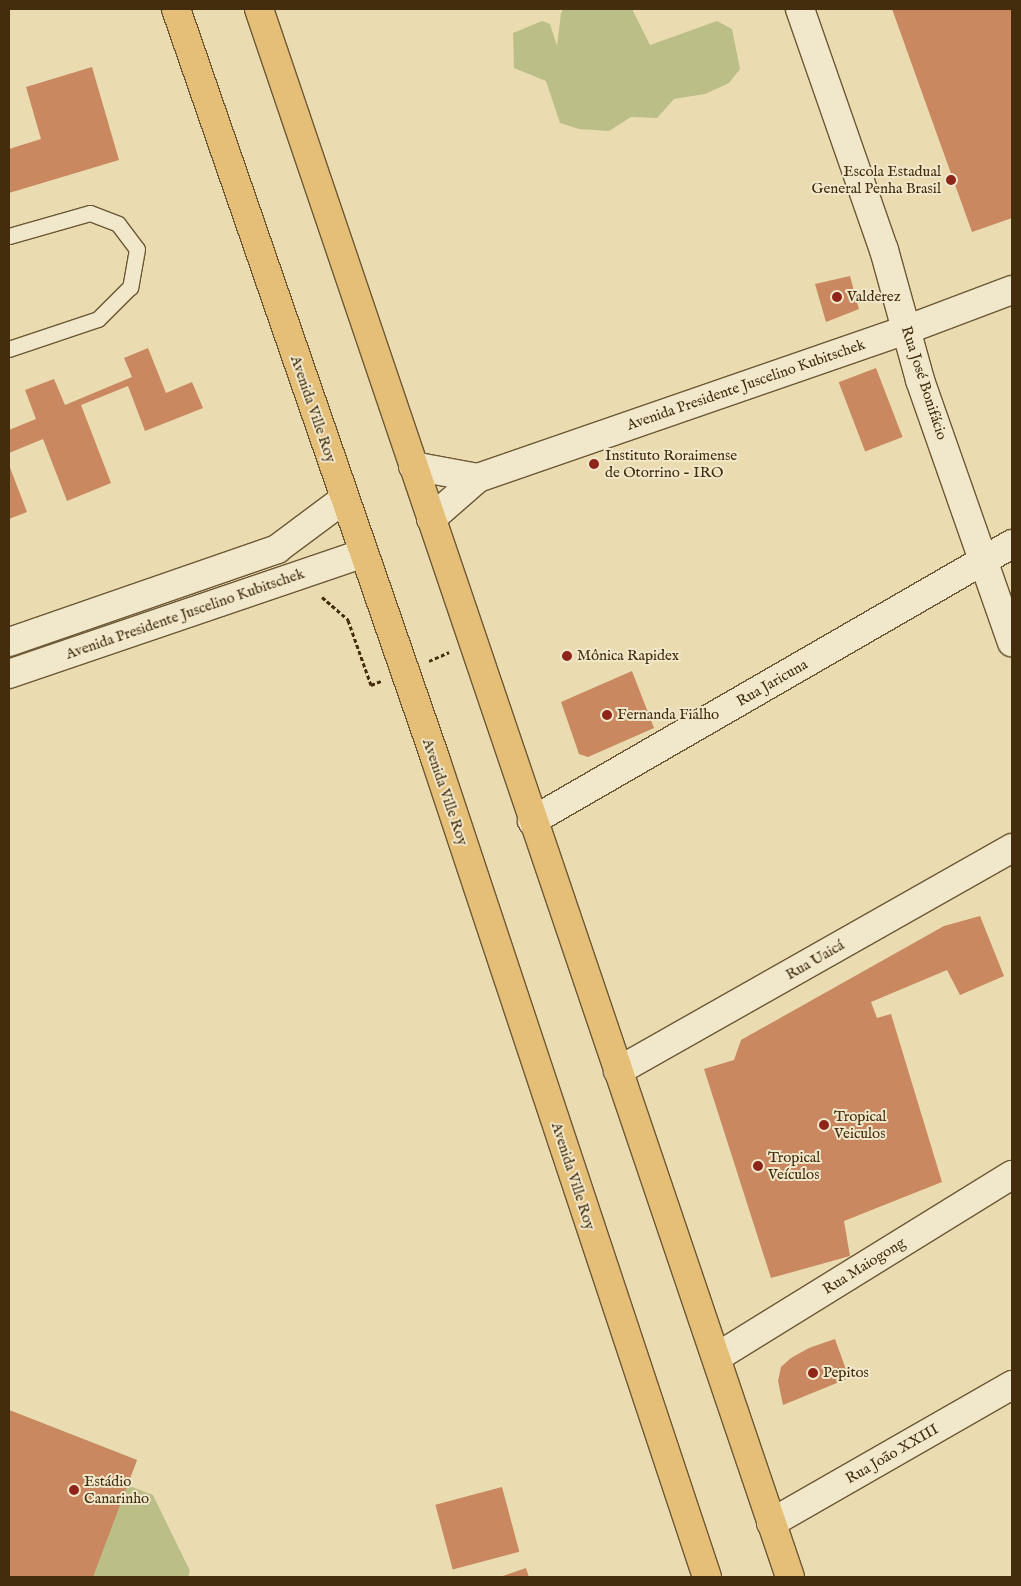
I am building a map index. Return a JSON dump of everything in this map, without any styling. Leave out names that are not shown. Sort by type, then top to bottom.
[{"type":"main road","name":"Avenida Ville Roy","points":[[176,9],[404,672],[707,1577]]},
{"type":"main road","points":[[259,9],[532,821],[790,1577]]},
{"type":"street","name":"Rua José Bonifácio","points":[[800,9],[884,250],[920,380],[985,560],[1012,642]]},
{"type":"street","name":"Avenida Presidente Juscelino Kubitschek","points":[[431,519],[478,478],[906,330],[1012,290]]},
{"type":"street","name":"Avenida Presidente Juscelino Kubitschek","points":[[413,466],[478,478]]},
{"type":"street","name":"Avenida Presidente Juscelino Kubitschek","points":[[9,642],[277,549],[344,499]]},
{"type":"street","name":"Rua Jaricuna","points":[[532,821],[1012,544]]},
{"type":"street","name":"Avenida Presidente Juscelino Kubitschek","points":[[9,674],[362,554]]},
{"type":"street","name":"Rua Uaicá","points":[[618,1071],[1012,848]]},
{"type":"street","name":"Rua Maiogong","points":[[716,1357],[1012,1175]]},
{"type":"street","name":"Rua João XXIII","points":[[771,1523],[1012,1385]]},
{"type":"lane","points":[[9,236],[90,214],[118,224],[137,249],[130,287],[98,319],[9,349]]},
{"type":"path","points":[[313,596],[322,596],[348,620],[371,685],[404,672]]},
{"type":"green space","points":[[563,9],[632,9],[650,45],[717,21],[732,29],[740,69],[729,83],[705,94],[674,99],[657,118],[631,117],[609,131],[579,129],[560,123],[546,81],[514,68],[513,33],[542,21],[550,24],[557,46]]},
{"type":"green space","name":"Estádio Canarinho","points":[[9,1410],[137,1460],[127,1485],[153,1495],[190,1571],[188,1577],[9,1577]]},
{"type":"building","points":[[892,9],[1012,9],[1012,218],[972,232]]},
{"type":"building","points":[[92,67],[119,160],[9,193],[9,149],[41,139],[26,87]]},
{"type":"building","name":"Valderez","points":[[850,276],[859,309],[826,322],[815,284]]},
{"type":"building","points":[[148,348],[166,393],[192,382],[203,408],[145,431],[128,386],[81,405],[111,483],[67,501],[43,439],[9,453],[9,430],[36,419],[25,390],[54,379],[65,405],[132,377],[124,358]]},
{"type":"building","points":[[876,368],[903,437],[865,451],[839,382]]},
{"type":"building","points":[[9,465],[27,512],[9,519]]},
{"type":"building","name":"Fernanda Fialho","points":[[632,671],[654,728],[588,757],[579,754],[561,702]]},
{"type":"building","name":"Tropical Veiculos","points":[[980,916],[1004,976],[960,995],[947,970],[871,1002],[877,1018],[891,1014],[942,1182],[844,1221],[850,1256],[771,1278],[704,1069],[734,1060],[741,1040],[944,926]]},
{"type":"building","name":"Pepitos","points":[[835,1339],[849,1378],[783,1405],[778,1381],[781,1367],[791,1358],[809,1348]]},
{"type":"building","name":"Estádio Canarinho","points":[[9,1410],[137,1460],[93,1577],[9,1577]]},
{"type":"building","points":[[502,1487],[519,1552],[453,1570],[435,1505]]},
{"type":"building","points":[[526,1568],[529,1577],[500,1577]]},
{"type":"place","name":"Escola Estadual General Penha Brasil","points":[[951,180]]},
{"type":"place","name":"Valderez","points":[[837,297]]},
{"type":"place","name":"Instituto Roraimense de Otorrino - IRO","points":[[594,464]]},
{"type":"place","name":"Mônica Rapidex","points":[[567,656]]},
{"type":"place","name":"Fernanda Fialho","points":[[607,715]]},
{"type":"place","name":"Tropical Veiculos","points":[[824,1125]]},
{"type":"place","name":"Tropical Veículos","points":[[758,1166]]},
{"type":"place","name":"Pepitos","points":[[813,1373]]},
{"type":"place","name":"Estádio Canarinho","points":[[74,1490]]}]
